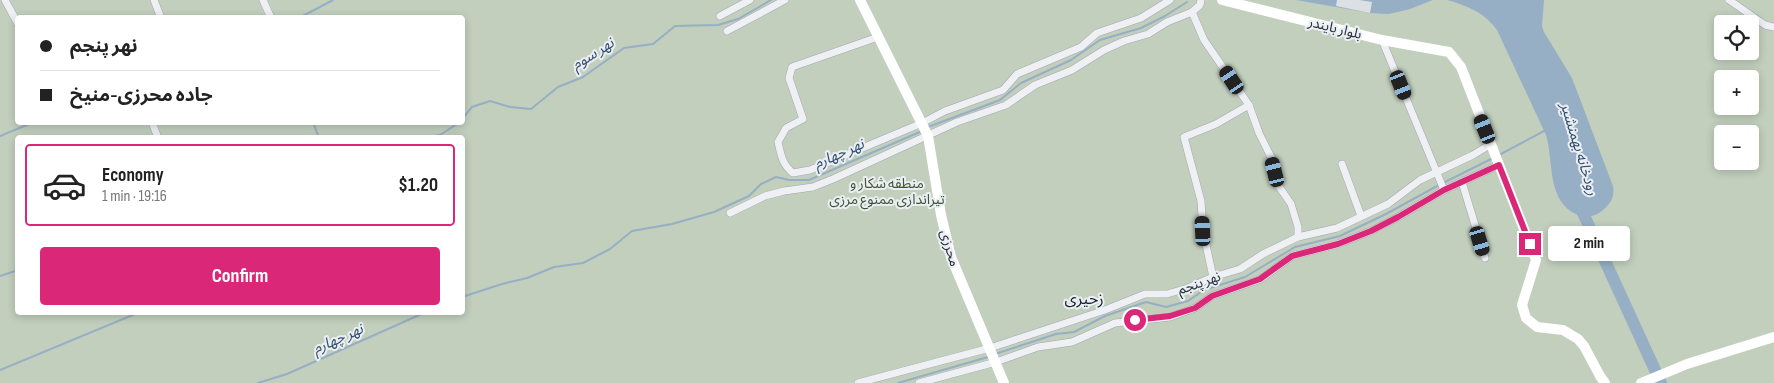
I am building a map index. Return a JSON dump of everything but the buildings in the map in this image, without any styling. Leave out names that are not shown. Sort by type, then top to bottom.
[{"type":"street","points":[[4,0],[15,19]]},
{"type":"street","points":[[154,0],[159,15]]},
{"type":"street","points":[[263,0],[270,15]]},
{"type":"street","points":[[720,16],[750,0]]},
{"type":"street","points":[[727,31],[785,0]]},
{"type":"street","name":"محرزی","points":[[860,0],[925,129],[951,257],[1004,383]]},
{"type":"street","points":[[730,213],[765,196],[813,187],[833,179],[925,129],[945,111],[1003,90],[1017,74],[1081,47],[1097,33],[1141,18],[1170,0]]},
{"type":"street","points":[[878,37],[792,67],[790,78],[802,119],[786,128],[778,142],[782,160],[786,167],[793,172],[810,170],[925,129],[957,122],[1006,105],[1035,86],[1072,70],[1104,50],[1124,41],[1148,34],[1166,22],[1192,12],[1200,5],[1201,0]]},
{"type":"street","name":"بلوار بایندر","points":[[1222,0],[1382,40],[1449,52],[1461,67],[1496,156]]},
{"type":"street","points":[[1729,0],[1765,25],[1774,26]]},
{"type":"street","points":[[1192,12],[1204,40],[1249,105],[1259,133],[1272,158],[1278,185],[1291,204],[1298,227],[1298,237]]},
{"type":"street","points":[[1382,40],[1441,183]]},
{"type":"street","points":[[1212,277],[1203,231],[1201,201],[1184,137],[1216,124],[1249,105]]},
{"type":"street","name":"نهر پنجم","points":[[858,383],[993,355],[1072,342],[1115,323],[1170,316],[1195,308],[1212,296],[1260,279],[1292,256],[1338,244],[1371,231],[1398,217],[1472,156],[1496,156]]},
{"type":"street","points":[[1496,156],[1536,260],[1522,305],[1526,318],[1537,327],[1563,330],[1578,339],[1605,383]]},
{"type":"street","name":"نهر پنجم","points":[[919,383],[1146,294],[1167,294],[1188,288],[1212,277],[1240,269],[1264,254],[1298,237],[1337,228],[1388,204],[1420,180],[1441,183],[1462,182],[1496,156]]},
{"type":"street","points":[[1342,164],[1362,216]]},
{"type":"street","points":[[1462,182],[1485,258]]},
{"type":"street","points":[[1641,383],[1676,368],[1774,337]]},
{"type":"green space","name":"منطقه شکار و تیراندازی ممنوع مرزی","points":[[0,0],[1774,0],[1774,383],[0,383]]},
{"type":"water","points":[[1296,0],[1433,0],[1410,9],[1389,14],[1370,13]]},
{"type":"water","points":[[1447,0],[1544,0],[1542,26],[1544,32],[1572,78],[1613,186],[1612,199],[1600,212],[1584,217],[1568,209],[1561,201],[1553,180],[1546,135],[1497,30],[1475,10]]},
{"type":"pier","points":[[1337,0],[1372,2],[1370,13],[1336,6]]},
{"type":"waterway","points":[[305,15],[333,0]]},
{"type":"waterway","name":"نهر سوم","points":[[465,115],[472,107],[490,101],[510,107],[531,109],[558,87],[583,77],[624,48],[653,44],[675,26],[718,25],[738,19],[771,0]]},
{"type":"waterway","name":"نهر چهارم","points":[[928,127],[1000,100],[1021,83],[1071,60],[1100,40],[1141,28],[1187,2]]},
{"type":"waterway","points":[[0,136],[27,125]]},
{"type":"waterway","points":[[314,125],[318,135]]},
{"type":"waterway","name":"نهر سوم","points":[[440,135],[455,125]]},
{"type":"waterway","points":[[1499,155],[1546,130]]},
{"type":"waterway","name":"نهر چهارم","points":[[465,296],[527,278],[554,267],[583,263],[610,249],[632,231],[672,224],[714,212],[749,196],[761,184],[776,177],[789,180],[809,180],[922,131]]},
{"type":"waterway","points":[[1443,183],[1493,158]]},
{"type":"waterway","points":[[995,354],[1056,334],[1074,332],[1105,316],[1146,302],[1166,307],[1188,301],[1204,290],[1245,277],[1295,247],[1340,236],[1386,214],[1439,185]]},
{"type":"waterway","name":"رودخانه بهمنشیر","points":[[1578,202],[1661,383]]},
{"type":"waterway","name":"نهر سوم","points":[[0,276],[15,271]]},
{"type":"waterway","points":[[0,370],[133,315]]},
{"type":"waterway","name":"نهر چهارم","points":[[258,383],[287,374],[419,315]]},
{"type":"waterway","points":[[898,383],[988,357]]},
{"type":"district","name":"زحیری","points":[[1084,299]]},
{"type":"route","points":[[1135,320],[1170,316],[1195,308],[1212,296],[1260,279],[1292,256],[1313,252],[1371,231],[1444,190],[1499,165],[1530,244]]}]
